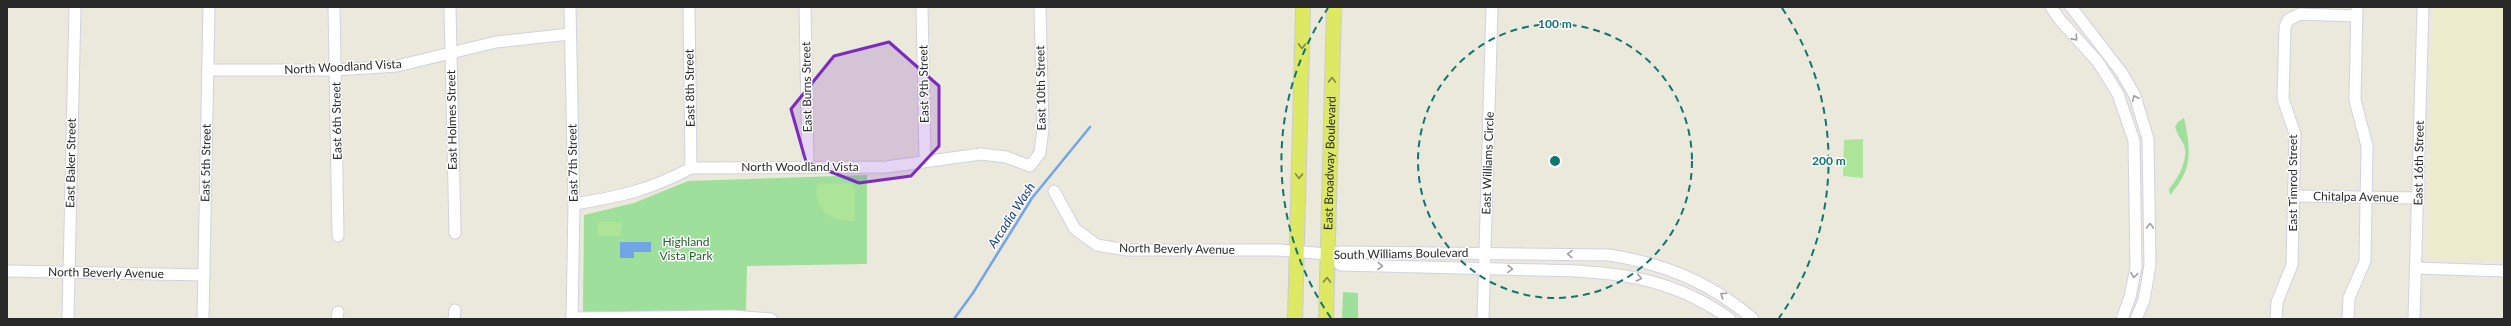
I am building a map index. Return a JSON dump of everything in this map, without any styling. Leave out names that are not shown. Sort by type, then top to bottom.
[{"type":"main road","points":[[1295,319],[1303,7]]},
{"type":"main road","name":"East Broadway Boulevard","points":[[1326,319],[1334,7]]},
{"type":"street","name":"East Baker Street","points":[[68,319],[75,7]]},
{"type":"street","name":"East 5th Street","points":[[203,319],[209,7]]},
{"type":"street","name":"East 6th Street","points":[[334,7],[338,236]]},
{"type":"street","name":"East Holmes Street","points":[[450,7],[455,233]]},
{"type":"street","name":"East 7th Street","points":[[570,7],[574,204],[572,319]]},
{"type":"street","name":"East 8th Street","points":[[689,7],[691,168]]},
{"type":"street","name":"East Burns Street","points":[[806,7],[808,166]]},
{"type":"street","name":"East 9th Street","points":[[922,7],[925,161]]},
{"type":"street","name":"East 10th Street","points":[[1030,166],[1040,153],[1043,128],[1040,7]]},
{"type":"street","name":"East Williams Circle","points":[[1483,319],[1492,7]]},
{"type":"street","points":[[2051,7],[2060,20],[2098,62],[2118,94],[2134,141],[2136,267],[2130,297],[2122,319]]},
{"type":"street","points":[[2071,7],[2122,72],[2135,96],[2148,139],[2150,265],[2144,300],[2136,319]]},
{"type":"street","name":"East 16th Street","points":[[2414,319],[2423,7]]},
{"type":"street","points":[[2348,319],[2349,298],[2364,261],[2366,198],[2367,146],[2355,100],[2357,11]]},
{"type":"street","name":"East Timrod Street","points":[[2276,319],[2277,302],[2292,265],[2295,134],[2283,99],[2285,27],[2288,20],[2300,14],[2357,11]]},
{"type":"street","name":"North Woodland Vista","points":[[208,70],[336,70],[397,66],[496,42],[570,34]]},
{"type":"street","name":"North Woodland Vista","points":[[574,204],[624,196],[664,183],[691,168],[808,166],[886,167],[981,154],[1006,157],[1030,166]]},
{"type":"street","name":"North Beverly Avenue","points":[[1054,191],[1075,229],[1097,245],[1127,250],[1296,251],[1327,254]]},
{"type":"street","name":"Chitalpa Avenue","points":[[2294,196],[2418,198]]},
{"type":"street","name":"South Williams Boulevard","points":[[1327,254],[1341,252],[1485,253],[1610,255],[1624,257],[1668,269],[1698,281],[1735,303],[1753,319]]},
{"type":"street","name":"South Williams Boulevard","points":[[1327,254],[1341,265],[1599,272],[1639,278],[1696,298],[1730,319]]},
{"type":"street","points":[[2416,268],[2504,271]]},
{"type":"street","name":"North Beverly Avenue","points":[[7,271],[204,275]]},
{"type":"street","points":[[572,319],[691,318],[733,316],[770,319]]},
{"type":"highlighted area","points":[[889,42],[939,86],[939,146],[911,176],[859,183],[806,162],[791,109],[834,56]]},
{"type":"shaded area","points":[[2433,7],[2504,7],[2504,259],[2428,258]]},
{"type":"green space","points":[[2184,118],[2189,150],[2188,159],[2183,177],[2170,195],[2169,189],[2176,180],[2184,163],[2184,145],[2175,127],[2178,122]]},
{"type":"green space","points":[[1863,139],[1863,178],[1843,176],[1844,140]]},
{"type":"green space","name":"Highland Vista Park","points":[[867,175],[867,264],[747,266],[746,311],[583,312],[584,215],[634,203],[688,181]]},
{"type":"green space","points":[[850,183],[855,188],[855,221],[846,221],[831,217],[821,207],[818,201],[816,193],[817,184]]},
{"type":"green space","points":[[598,222],[622,222],[621,236],[598,236]]},
{"type":"green space","points":[[1343,292],[1358,293],[1358,319],[1342,319]]},
{"type":"water","points":[[620,242],[651,242],[651,252],[634,252],[634,258],[620,258]]},
{"type":"waterway","name":"Arcadia Wash","points":[[954,319],[973,293],[1032,198],[1090,127]]}]
